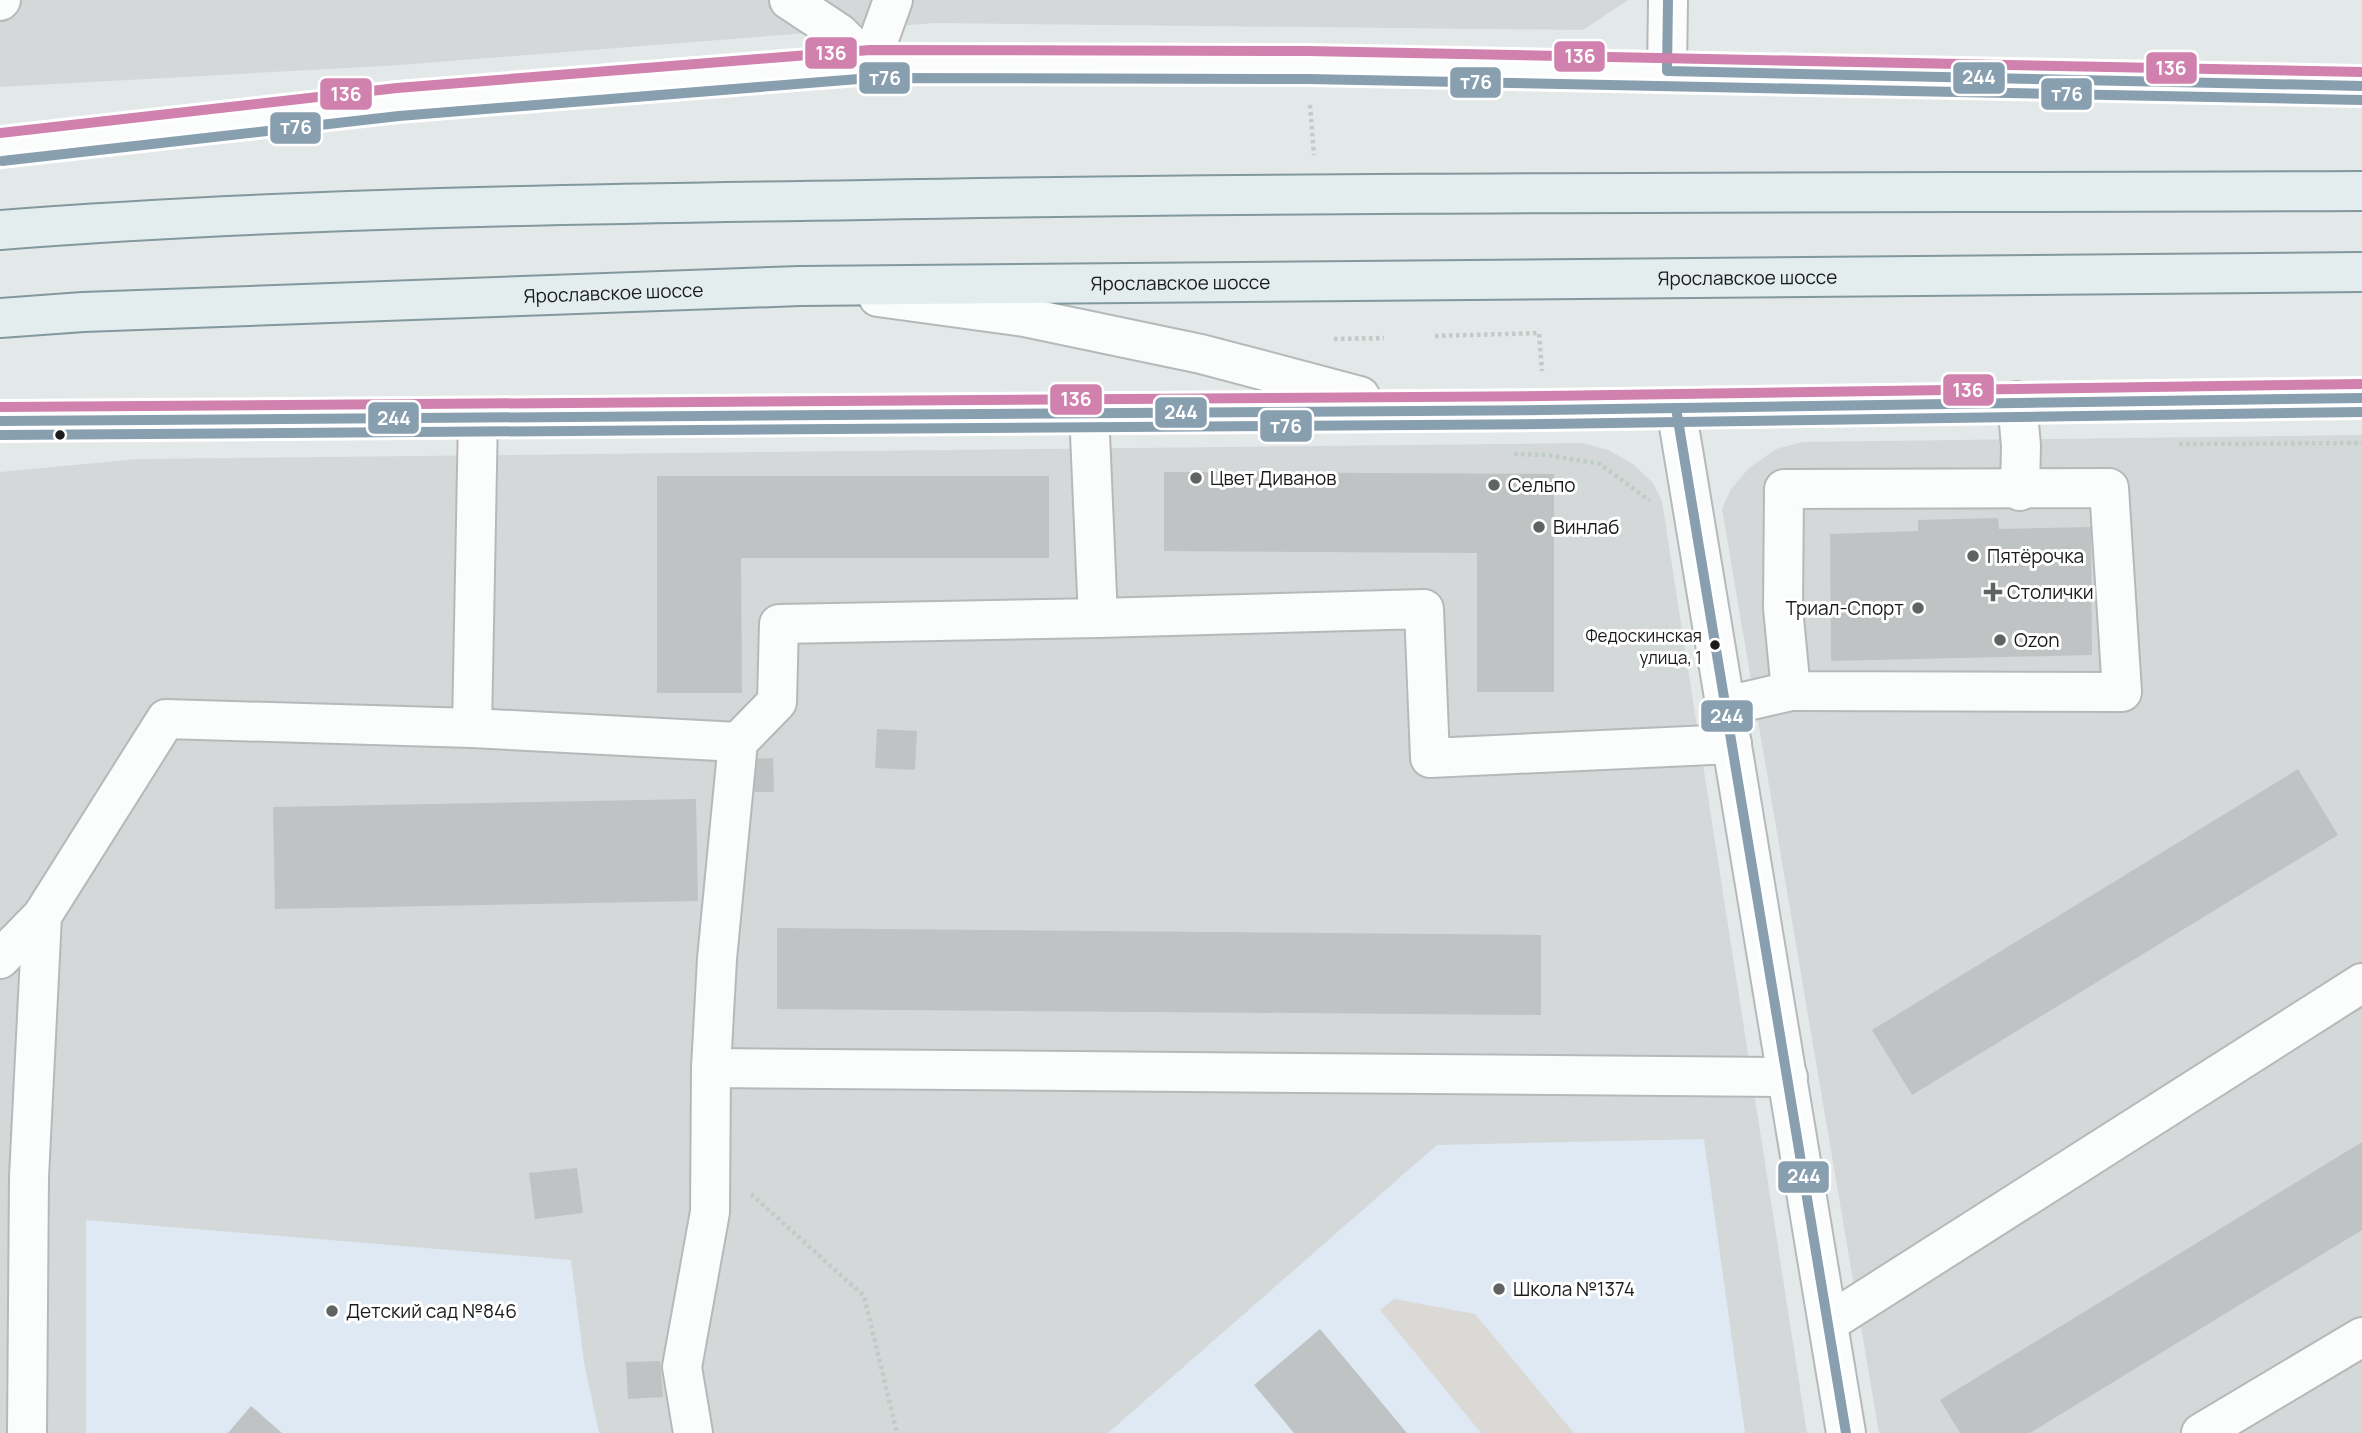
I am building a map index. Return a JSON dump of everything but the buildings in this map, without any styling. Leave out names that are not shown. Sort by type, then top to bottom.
[{"type":"main road","points":[[0,230],[92,223],[516,205],[1032,197],[2362,191]]},
{"type":"main road","name":"Ярославское шоссе","points":[[0,318],[83,312],[800,285],[2362,272]]},
{"type":"street","points":[[789,0],[839,33],[870,64]]},
{"type":"street","points":[[870,64],[893,0]]},
{"type":"street","points":[[1667,71],[1668,0]]},
{"type":"street","points":[[0,147],[398,102],[870,64],[1307,65],[2362,86]]},
{"type":"street","points":[[800,285],[1024,317],[1201,354],[1410,409]]},
{"type":"street","points":[[0,421],[1676,408],[2362,398]]},
{"type":"street","points":[[2017,401],[2021,446],[2020,491]]},
{"type":"street","points":[[1676,408],[1846,1433]]},
{"type":"street","points":[[1089,411],[1098,618]]},
{"type":"street","points":[[472,728],[478,417]]},
{"type":"street","points":[[1727,706],[1791,691],[2122,692],[2109,488],[2020,491],[1784,489],[1783,608],[1791,691]]},
{"type":"street","points":[[692,1433],[682,1367],[710,1212],[711,1068],[717,959],[738,742],[778,702],[779,624],[1424,609],[1430,758],[1732,744]]},
{"type":"street","points":[[0,959],[42,916],[166,719],[472,728],[738,742]]},
{"type":"street","points":[[27,1433],[29,1177],[42,916]]},
{"type":"street","points":[[1828,1323],[2362,983]]},
{"type":"street","points":[[711,1068],[1788,1077]]},
{"type":"street","points":[[2201,1433],[2362,1337]]},
{"type":"path","points":[[1310,103],[1315,160]]},
{"type":"path","points":[[1435,336],[1503,336]]},
{"type":"path","points":[[1334,339],[1384,338]]},
{"type":"path","points":[[711,1158],[864,1296],[897,1433]]},
{"type":"shaded area","points":[[0,0],[1628,0],[1583,30],[935,23],[400,65],[0,87]]},
{"type":"shaded area","points":[[2362,435],[2362,1433],[1879,1433],[1722,509],[1731,489],[1749,468],[1776,449],[1802,442]]},
{"type":"shaded area","points":[[1583,443],[1608,450],[1633,464],[1653,483],[1662,501],[1807,1433],[0,1433],[0,472],[138,459]]},
{"type":"shaded area","name":"Школа №1374","points":[[1704,1139],[1745,1433],[1108,1433],[1437,1145]]},
{"type":"shaded area","name":"Детский сад №846","points":[[86,1220],[571,1260],[584,1362],[599,1433],[86,1433]]},
{"type":"shaded area","points":[[1394,1299],[1475,1314],[1574,1433],[1481,1433],[1380,1310]]},
{"type":"transit line","name":"244","points":[[1668,0],[1667,71],[2362,86]]},
{"type":"transit line","name":"136","points":[[0,133],[397,88],[870,50],[1307,51],[2362,72]]},
{"type":"transit line","name":"т76","points":[[2,161],[399,116],[871,78],[1307,79],[2362,100]]},
{"type":"transit line","name":"136","points":[[0,407],[1544,396],[2362,384]]},
{"type":"transit line","name":"244","points":[[0,421],[1544,410],[2362,398]]},
{"type":"transit line","name":"244","points":[[1676,408],[1846,1433]]},
{"type":"transit line","name":"т76","points":[[0,435],[1544,424],[2362,412]]},
{"type":"place","name":"Цвет Диванов","points":[[1196,478]]},
{"type":"place","name":"Сельпо","points":[[1494,485]]},
{"type":"place","name":"Винлаб","points":[[1539,527]]},
{"type":"place","name":"Пятёрочка","points":[[1973,556]]},
{"type":"place","name":"Столички","points":[[1993,592]]},
{"type":"place","name":"Триал-Спорт","points":[[1918,608]]},
{"type":"place","name":"Ozon","points":[[2000,640]]},
{"type":"place","name":"Федоскинская улица, 1","points":[[1715,645]]},
{"type":"place","name":"Школа №1374","points":[[1499,1289]]},
{"type":"place","name":"Детский сад №846","points":[[332,1311]]}]
